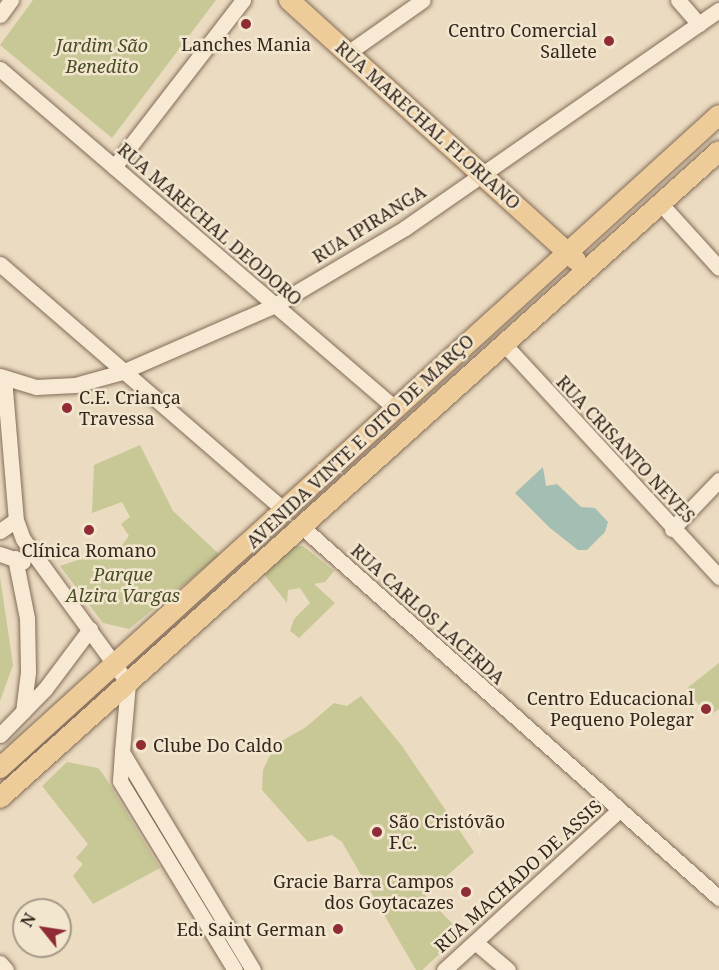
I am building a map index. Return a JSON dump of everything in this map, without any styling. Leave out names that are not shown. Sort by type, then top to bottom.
[{"type":"main road","name":"RUA MARECHAL FLORIANO","points":[[289,0],[483,173],[587,272]]},
{"type":"main road","name":"AVENIDA VINTE E OITO DE MARÇO","points":[[0,768],[719,115]]},
{"type":"main road","name":"AVENIDA VINTE E OITO DE MARÇO","points":[[0,798],[719,151]]},
{"type":"street","points":[[0,15],[11,0]]},
{"type":"street","points":[[114,167],[243,0]]},
{"type":"street","points":[[348,52],[423,0]]},
{"type":"street","points":[[678,0],[699,24]]},
{"type":"street","name":"RUA IPIRANGA","points":[[2,377],[36,387],[75,385],[122,372],[275,305],[405,228],[719,10]]},
{"type":"street","name":"RUA MARECHAL DEODORO","points":[[0,69],[395,408]]},
{"type":"street","points":[[661,204],[719,268]]},
{"type":"street","points":[[0,264],[284,510]]},
{"type":"street","name":"RUA CRISANTO NEVES","points":[[505,345],[672,529],[719,577]]},
{"type":"street","points":[[2,377],[16,520],[23,539],[128,683],[120,781],[253,970]]},
{"type":"street","points":[[672,529],[719,480]]},
{"type":"street","points":[[0,531],[16,520]]},
{"type":"street","name":"RUA CARLOS LACERDA","points":[[301,526],[618,811],[719,898]]},
{"type":"street","points":[[0,554],[15,558],[51,579]]},
{"type":"street","points":[[15,558],[24,593],[28,645],[23,712]]},
{"type":"street","points":[[0,735],[23,712],[90,629]]},
{"type":"street","name":"RUA MACHADO DE ASSIS","points":[[444,970],[618,811]]},
{"type":"street","points":[[204,902],[235,970]]},
{"type":"street","points":[[475,942],[508,970]]},
{"type":"street","points":[[0,963],[6,970]]},
{"type":"green space","name":"Jardim São Benedito","points":[[33,0],[216,0],[112,138],[0,45]]},
{"type":"green space","name":"Parque Alzira Vargas","points":[[140,445],[173,511],[220,555],[129,629],[103,623],[60,566],[122,545],[129,536],[121,524],[130,517],[122,502],[92,513],[94,465]]},
{"type":"green space","points":[[295,546],[303,546],[334,571],[325,582],[314,584],[335,603],[299,638],[290,631],[294,619],[310,603],[300,588],[288,590],[287,603],[264,574]]},
{"type":"green space","points":[[0,577],[13,665],[0,701]]},
{"type":"green space","name":"Centro Educacional Pequeno Polegar","points":[[719,663],[719,709],[708,717],[686,689]]},
{"type":"green space","name":"São Cristóvão F.C.","points":[[361,696],[402,746],[474,852],[425,895],[462,934],[422,970],[416,970],[342,842],[332,835],[308,842],[262,790],[263,770],[275,745],[306,727],[334,703],[347,706]]},
{"type":"green space","points":[[67,762],[98,768],[160,868],[93,904],[73,876],[83,864],[76,858],[88,844],[42,786]]},
{"type":"shaded area","points":[[543,467],[546,486],[557,484],[581,507],[595,508],[608,522],[605,532],[587,550],[578,550],[550,528],[515,493]]},
{"type":"place","name":"Lanches Mania","points":[[246,24]]},
{"type":"place","name":"Centro Comercial Sallete","points":[[609,41]]},
{"type":"place","name":"C.E. Criança Travessa","points":[[67,408]]},
{"type":"place","name":"Clínica Romano","points":[[89,530]]},
{"type":"place","name":"Centro Educacional Pequeno Polegar","points":[[706,709]]},
{"type":"place","name":"Clube Do Caldo","points":[[141,745]]},
{"type":"place","name":"São Cristóvão F.C.","points":[[377,832]]},
{"type":"place","name":"Gracie Barra Campos dos Goytacazes","points":[[466,892]]},
{"type":"place","name":"Ed. Saint German","points":[[338,929]]}]
